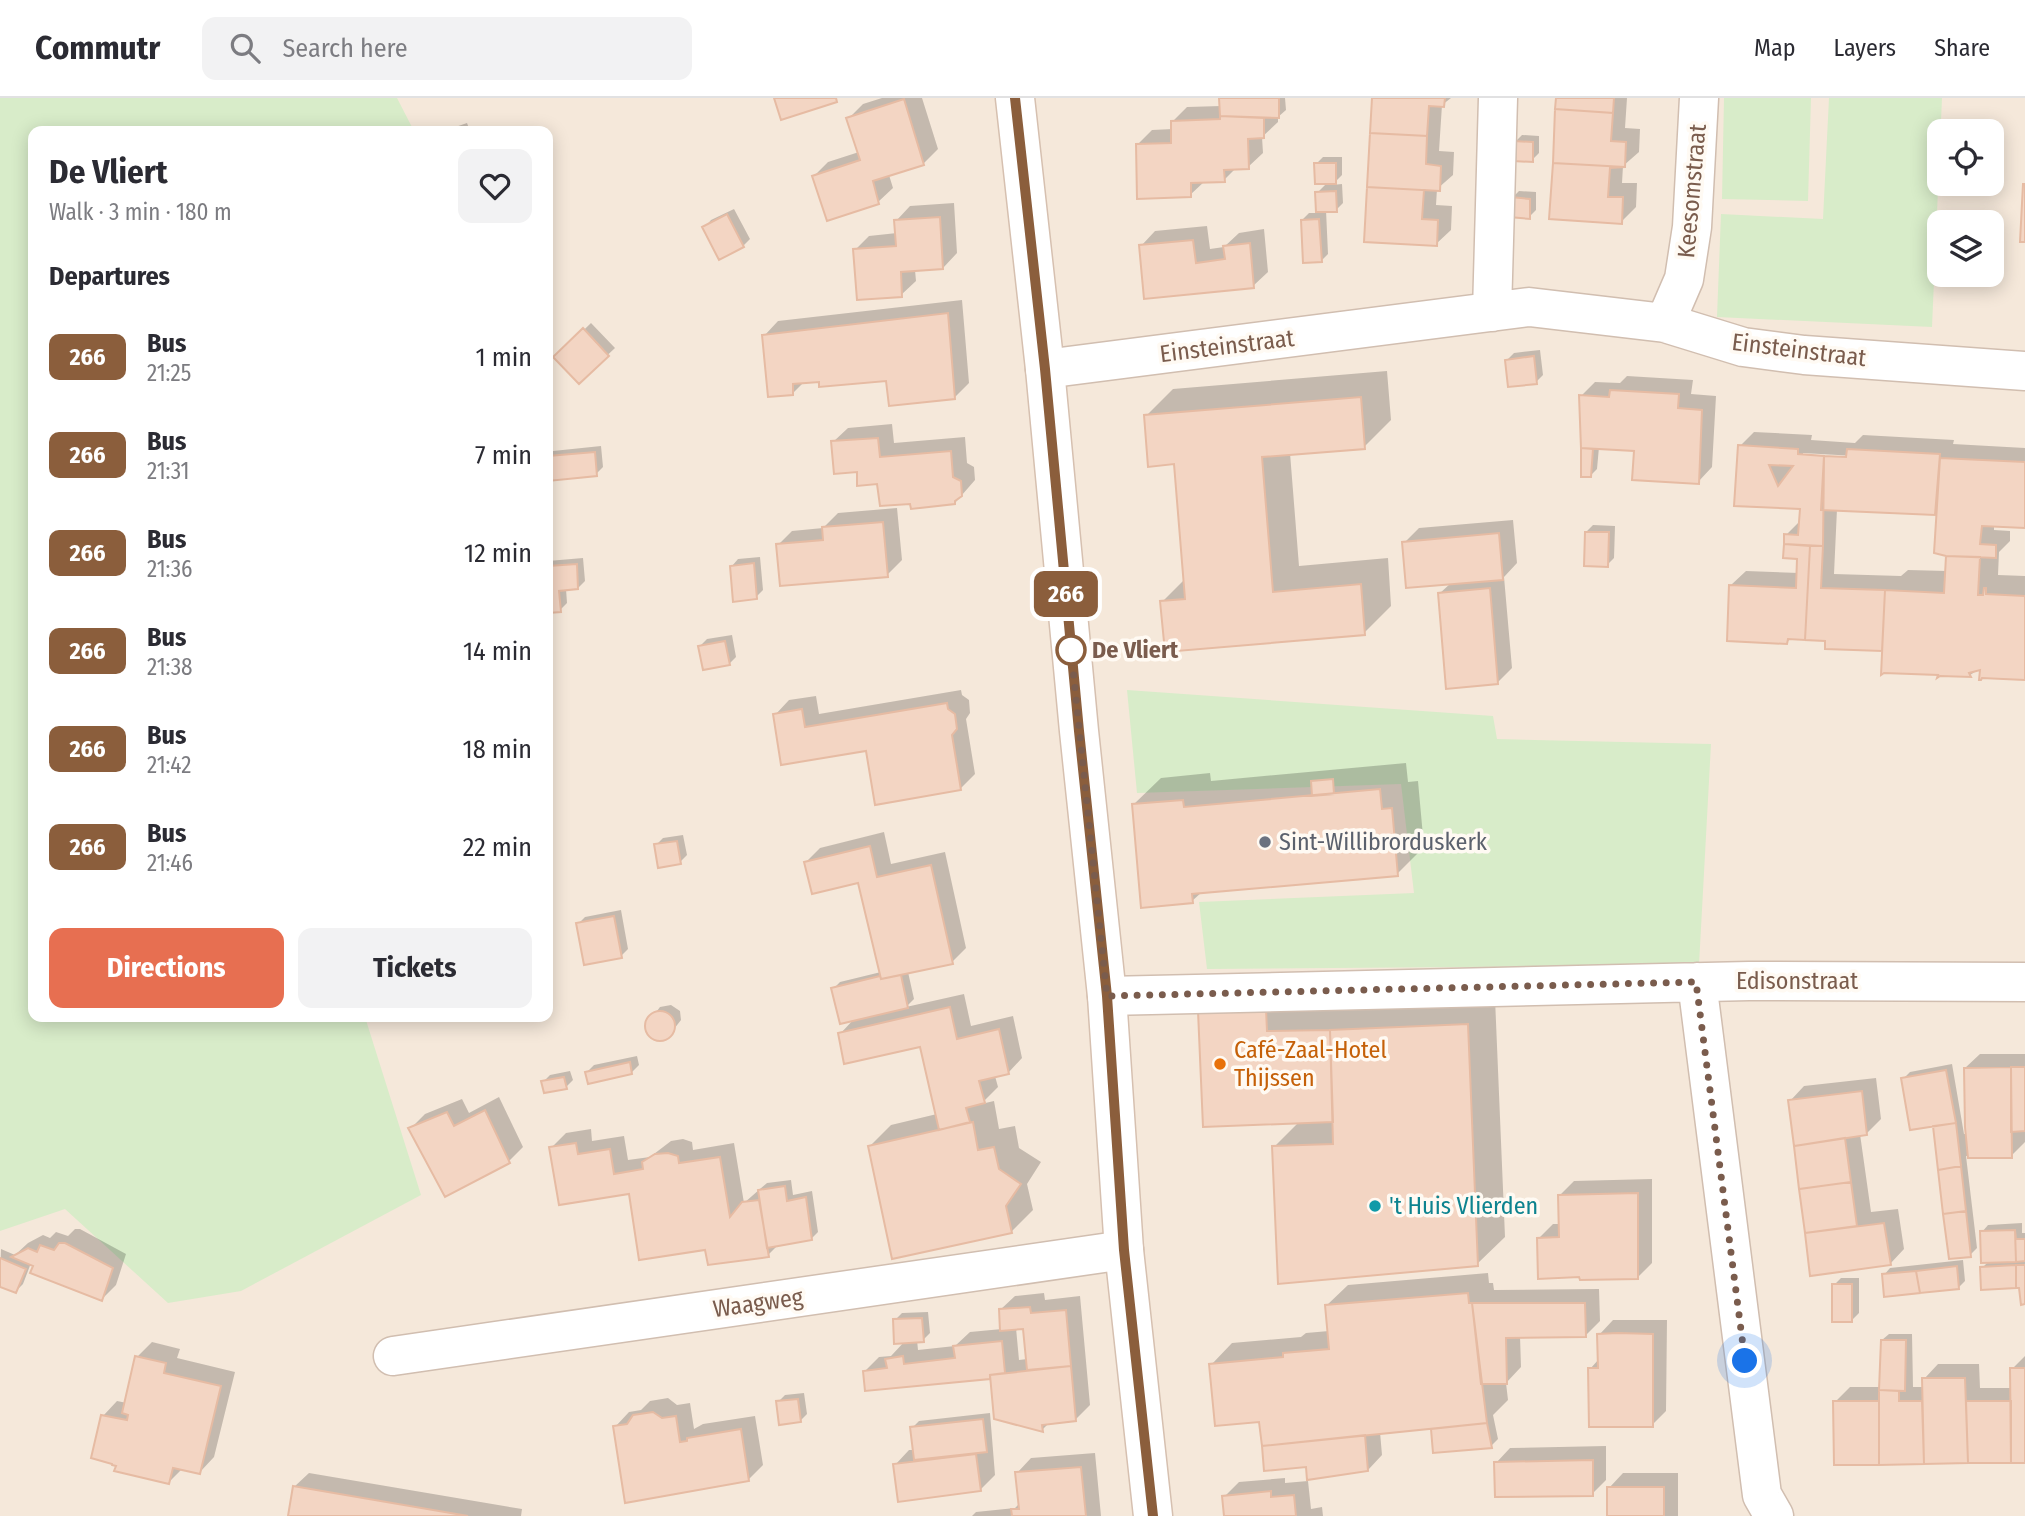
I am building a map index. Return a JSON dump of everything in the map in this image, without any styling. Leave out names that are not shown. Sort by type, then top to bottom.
[{"type":"street","points":[[1015,98],[1045,369],[1077,718],[1107,996],[1124,1250],[1153,1516]]},
{"type":"street","points":[[1492,312],[1498,98]]},
{"type":"street","name":"Keesomstraat","points":[[1665,323],[1684,279],[1692,228],[1699,98]]},
{"type":"street","name":"Einsteinstraat","points":[[1045,369],[1529,307],[1665,323],[1743,347],[1804,355],[2025,371]]},
{"type":"street","points":[[1696,982],[1762,1495],[1774,1516]]},
{"type":"street","name":"Edisonstraat","points":[[1107,996],[1696,982],[2025,982]]},
{"type":"street","name":"Waagweg","points":[[393,1356],[1124,1250]]},
{"type":"shaded area","points":[[219,98],[2025,98],[2025,1516],[0,1516],[0,712],[28,971],[28,1022],[553,1022],[553,126],[250,126]]},
{"type":"green space","points":[[0,98],[397,98],[411,126],[28,126],[28,1022],[367,1022],[421,1195],[241,1291],[168,1303],[65,1209],[0,1231]]},
{"type":"green space","points":[[1724,98],[1811,98],[1808,201],[1722,199]]},
{"type":"green space","points":[[1829,98],[1942,98],[1941,119],[1927,119],[1927,196],[1938,196],[1937,210],[1927,210],[1927,287],[1934,287],[1932,327],[1717,317],[1721,214],[1823,219]]},
{"type":"green space","points":[[1127,690],[1493,716],[1497,739],[1711,744],[1699,965],[1207,969],[1199,902],[1414,893],[1401,784],[1137,793]]},
{"type":"building","points":[[774,98],[836,98],[837,102],[781,120]]},
{"type":"building","points":[[1219,98],[1279,98],[1279,118],[1220,116]]},
{"type":"building","points":[[1372,98],[1445,98],[1444,107],[1429,106],[1427,136],[1370,133]]},
{"type":"building","points":[[1556,98],[1614,98],[1613,113],[1555,109]]},
{"type":"building","points":[[904,99],[924,165],[873,181],[879,204],[827,221],[812,176],[860,160],[846,118]]},
{"type":"building","points":[[1555,109],[1613,113],[1611,141],[1626,142],[1625,167],[1553,163]]},
{"type":"building","points":[[1220,116],[1264,118],[1264,138],[1248,139],[1249,169],[1224,170],[1225,182],[1191,183],[1191,197],[1137,199],[1136,144],[1171,143],[1171,121],[1220,119]]},
{"type":"building","points":[[1370,133],[1427,136],[1426,164],[1441,166],[1440,191],[1367,187]]},
{"type":"building","points":[[1513,141],[1533,142],[1533,162],[1513,161]]},
{"type":"building","points":[[1314,163],[1336,163],[1336,184],[1315,184]]},
{"type":"building","points":[[1553,163],[1625,167],[1610,168],[1608,197],[1623,197],[1622,224],[1549,219]]},
{"type":"building","points":[[2023,184],[2025,242],[2020,242]]},
{"type":"building","points":[[1367,187],[1424,190],[1422,219],[1438,220],[1437,246],[1364,242]]},
{"type":"building","points":[[1336,191],[1337,212],[1316,212],[1315,192]]},
{"type":"building","points":[[1510,197],[1530,199],[1530,219],[1509,217]]},
{"type":"building","points":[[727,214],[744,247],[719,260],[702,227]]},
{"type":"building","points":[[940,217],[943,269],[901,272],[902,297],[857,300],[853,249],[896,246],[894,220]]},
{"type":"building","points":[[1319,219],[1322,262],[1303,263],[1301,220]]},
{"type":"building","points":[[1193,240],[1196,263],[1225,259],[1223,246],[1250,243],[1254,288],[1144,299],[1139,245]]},
{"type":"building","points":[[948,313],[955,399],[889,406],[886,381],[819,387],[819,382],[793,384],[793,395],[768,397],[762,335]]},
{"type":"building","points":[[583,328],[609,356],[579,384],[553,357]]},
{"type":"building","points":[[1534,356],[1537,384],[1508,387],[1505,360]]},
{"type":"building","points":[[1610,390],[1679,394],[1678,408],[1702,410],[1699,484],[1632,480],[1634,451],[1581,448],[1579,395],[1609,397]]},
{"type":"building","points":[[1361,397],[1365,449],[1262,457],[1273,592],[1361,584],[1365,635],[1165,652],[1160,601],[1185,599],[1174,464],[1148,467],[1144,415]]},
{"type":"building","points":[[878,438],[880,457],[951,451],[953,477],[961,481],[962,496],[955,504],[911,509],[910,504],[880,506],[877,484],[857,486],[857,472],[834,474],[831,441]]},
{"type":"building","points":[[1738,445],[1798,449],[1798,454],[1824,456],[1823,546],[1784,544],[1784,534],[1798,535],[1800,509],[1734,506]],"holes":[[[1769,465],[1793,466],[1778,486]]]},
{"type":"building","points":[[1581,448],[1593,449],[1591,477],[1581,477]]},
{"type":"building","points":[[1847,449],[1940,454],[1935,515],[1821,510],[1824,456],[1846,457]]},
{"type":"building","points":[[595,452],[597,476],[553,480],[553,456]]},
{"type":"building","points":[[1940,458],[2025,462],[2025,528],[1982,526],[1980,544],[1996,545],[1996,558],[1934,553]]},
{"type":"building","points":[[883,522],[888,577],[780,586],[776,544],[823,540],[822,527]]},
{"type":"building","points":[[1585,532],[1609,532],[1608,567],[1584,566]]},
{"type":"building","points":[[1499,533],[1503,580],[1406,588],[1402,542]]},
{"type":"building","points":[[1784,544],[1810,546],[1805,640],[1788,639],[1787,644],[1727,641],[1729,585],[1796,588],[1797,559],[1783,558]]},
{"type":"building","points":[[1810,546],[1823,546],[1821,588],[1885,590],[1882,651],[1825,649],[1825,641],[1805,640]]},
{"type":"building","points":[[1946,556],[1980,557],[1978,595],[1983,595],[1986,588],[1986,594],[2025,596],[2025,680],[1979,680],[1980,670],[1969,673],[1971,677],[1881,675],[1885,590],[1944,593]]},
{"type":"building","points":[[754,563],[757,599],[733,602],[730,566]]},
{"type":"building","points":[[577,564],[578,589],[559,591],[561,612],[553,613],[553,566]]},
{"type":"building","points":[[1490,588],[1498,684],[1446,689],[1438,593]]},
{"type":"building","points":[[725,641],[730,665],[703,670],[698,646]]},
{"type":"building","points":[[947,703],[948,709],[955,714],[957,729],[952,735],[961,790],[875,805],[866,751],[781,765],[773,714],[802,709],[805,727]]},
{"type":"building","points":[[1333,779],[1334,794],[1312,796],[1311,781]]},
{"type":"building","name":"Sint-Willibrorduskerk","points":[[1380,789],[1382,809],[1392,808],[1398,876],[1192,894],[1193,903],[1141,908],[1132,804],[1183,800],[1184,807]]},
{"type":"building","points":[[677,841],[681,864],[658,868],[654,844]]},
{"type":"building","points":[[870,846],[877,877],[931,865],[953,964],[881,979],[858,883],[812,894],[804,862]]},
{"type":"building","points":[[614,916],[622,958],[584,965],[576,923]]},
{"type":"building","points":[[901,975],[908,1008],[840,1024],[831,988],[880,976],[881,979]]},
{"type":"building","points":[[950,1007],[957,1039],[999,1029],[1009,1074],[979,1081],[985,1103],[966,1108],[970,1122],[939,1130],[920,1047],[844,1064],[838,1033]]},
{"type":"building","points":[[1266,1009],[1267,1031],[1330,1030],[1333,1122],[1203,1127],[1198,1011]]},
{"type":"building","points":[[660,1011],[670,1016],[675,1026],[670,1036],[660,1041],[650,1036],[645,1026],[650,1016]]},
{"type":"building","name":"'t Huis Vlierden","points":[[1468,1024],[1478,1266],[1278,1284],[1272,1146],[1333,1144],[1330,1030]]},
{"type":"building","points":[[630,1062],[632,1074],[588,1084],[585,1072]]},
{"type":"building","points":[[2011,1067],[2025,1067],[2025,1131],[2011,1132]]},
{"type":"building","points":[[2011,1067],[2012,1158],[1968,1158],[1964,1068]]},
{"type":"building","points":[[1946,1070],[1956,1123],[1910,1130],[1901,1078]]},
{"type":"building","points":[[564,1077],[567,1089],[544,1093],[541,1081]]},
{"type":"building","points":[[1862,1091],[1867,1135],[1794,1146],[1788,1100]]},
{"type":"building","points":[[485,1110],[510,1163],[445,1197],[408,1128],[447,1112],[454,1126]]},
{"type":"building","points":[[973,1122],[978,1150],[994,1147],[999,1169],[1021,1184],[1006,1206],[1012,1233],[892,1259],[868,1146]]},
{"type":"building","points":[[1956,1123],[1961,1166],[1938,1170],[1933,1126]]},
{"type":"building","points":[[1845,1138],[1851,1182],[1799,1189],[1794,1146]]},
{"type":"building","points":[[576,1143],[578,1154],[610,1149],[614,1174],[643,1169],[642,1162],[655,1154],[668,1153],[678,1156],[679,1163],[720,1157],[730,1217],[742,1202],[759,1200],[769,1257],[708,1265],[705,1250],[639,1260],[629,1194],[559,1205],[549,1147]]},
{"type":"building","points":[[1961,1166],[1966,1211],[1943,1214],[1938,1170]]},
{"type":"building","points":[[1851,1182],[1857,1226],[1805,1233],[1799,1189]]},
{"type":"building","points":[[785,1186],[787,1201],[806,1197],[812,1240],[767,1248],[758,1190]]},
{"type":"building","points":[[1638,1193],[1638,1279],[1538,1279],[1537,1238],[1559,1237],[1558,1195]]},
{"type":"building","points":[[1966,1211],[1971,1257],[1949,1259],[1943,1214]]},
{"type":"building","points":[[1884,1223],[1891,1265],[1810,1276],[1805,1233]]},
{"type":"building","points":[[2015,1230],[2016,1262],[1981,1263],[1980,1231]]},
{"type":"building","points":[[2015,1230],[2016,1239],[2025,1239],[2025,1261],[2016,1262]]},
{"type":"building","points":[[59,1243],[65,1243],[113,1268],[102,1301],[30,1273],[33,1266],[11,1257],[28,1248],[37,1252],[40,1245],[54,1250]]},
{"type":"building","points":[[0,1258],[26,1269],[16,1293],[0,1287]]},
{"type":"building","points":[[2016,1265],[2016,1288],[1981,1290],[1980,1267]]},
{"type":"building","points":[[2016,1265],[2025,1265],[2025,1304],[2021,1305],[2019,1288],[2016,1288]]},
{"type":"building","points":[[1957,1266],[1959,1289],[1920,1293],[1916,1271]]},
{"type":"building","points":[[1916,1271],[1920,1293],[1884,1297],[1882,1274]]},
{"type":"building","points":[[1832,1284],[1852,1284],[1852,1322],[1832,1322]]},
{"type":"building","points":[[1468,1293],[1469,1303],[1472,1303],[1487,1423],[1262,1446],[1259,1422],[1215,1426],[1209,1364],[1283,1357],[1283,1353],[1329,1349],[1325,1305]]},
{"type":"building","points":[[1472,1303],[1585,1303],[1586,1337],[1506,1338],[1507,1384],[1481,1384]]},
{"type":"building","points":[[1030,1307],[1031,1313],[1066,1310],[1071,1366],[1027,1370],[1023,1329],[1000,1331],[999,1309]]},
{"type":"building","points":[[922,1318],[924,1342],[894,1344],[893,1319]]},
{"type":"building","points":[[1597,1334],[1653,1334],[1653,1427],[1589,1427],[1588,1368],[1598,1368]]},
{"type":"building","points":[[1881,1340],[1906,1340],[1905,1391],[1879,1390]]},
{"type":"building","points":[[1002,1341],[1005,1373],[990,1375],[990,1379],[865,1391],[863,1371],[887,1368],[885,1359],[903,1356],[904,1364],[955,1358],[953,1346]]},
{"type":"building","points":[[135,1356],[166,1363],[164,1373],[221,1386],[200,1474],[173,1468],[169,1484],[114,1471],[116,1466],[91,1458],[101,1415],[127,1420],[128,1415],[122,1413]]},
{"type":"building","points":[[1071,1366],[1076,1421],[1042,1425],[1043,1432],[994,1419],[990,1375]]},
{"type":"building","points":[[2010,1368],[2025,1368],[2025,1463],[2011,1463]]},
{"type":"building","points":[[1922,1378],[1965,1378],[1968,1463],[1924,1464]]},
{"type":"building","points":[[1879,1390],[1899,1391],[1899,1401],[1922,1401],[1924,1464],[1879,1465]]},
{"type":"building","points":[[798,1399],[801,1422],[779,1425],[776,1401]]},
{"type":"building","points":[[1833,1401],[1879,1401],[1879,1465],[1834,1465]]},
{"type":"building","points":[[1966,1401],[2011,1401],[2011,1463],[1968,1463]]},
{"type":"building","points":[[653,1412],[662,1418],[676,1416],[680,1442],[687,1441],[687,1438],[741,1429],[749,1481],[625,1503],[613,1426],[627,1424],[633,1415]]},
{"type":"building","points":[[983,1419],[987,1452],[914,1460],[910,1427]]},
{"type":"building","points":[[1487,1423],[1492,1448],[1433,1453],[1431,1429]]},
{"type":"building","points":[[1365,1435],[1368,1471],[1307,1480],[1306,1467],[1264,1471],[1262,1446]]},
{"type":"building","points":[[976,1454],[981,1491],[898,1502],[893,1464]]},
{"type":"building","points":[[1593,1460],[1593,1496],[1495,1497],[1494,1462]]},
{"type":"building","points":[[1081,1467],[1086,1516],[1012,1516],[1011,1509],[1019,1509],[1015,1472]]},
{"type":"building","points":[[293,1486],[468,1516],[288,1516]]},
{"type":"building","points":[[1607,1487],[1664,1487],[1664,1516],[1607,1516]]},
{"type":"building","points":[[1271,1491],[1271,1497],[1294,1495],[1296,1516],[1224,1516],[1222,1496]]},
{"type":"bus line","name":"266","points":[[1015,98],[1045,369],[1107,996],[1124,1250],[1153,1516]]},
{"type":"place","name":"De Vliert","points":[[1071,650]]},
{"type":"place","name":"Sint-Willibrorduskerk","points":[[1265,842]]},
{"type":"place","name":"Café-Zaal-Hotel Thijssen","points":[[1220,1064]]},
{"type":"place","name":"'t Huis Vlierden","points":[[1375,1206]]},
{"type":"route","points":[[1071,650],[1107,996],[1696,982],[1745,1361]]}]
